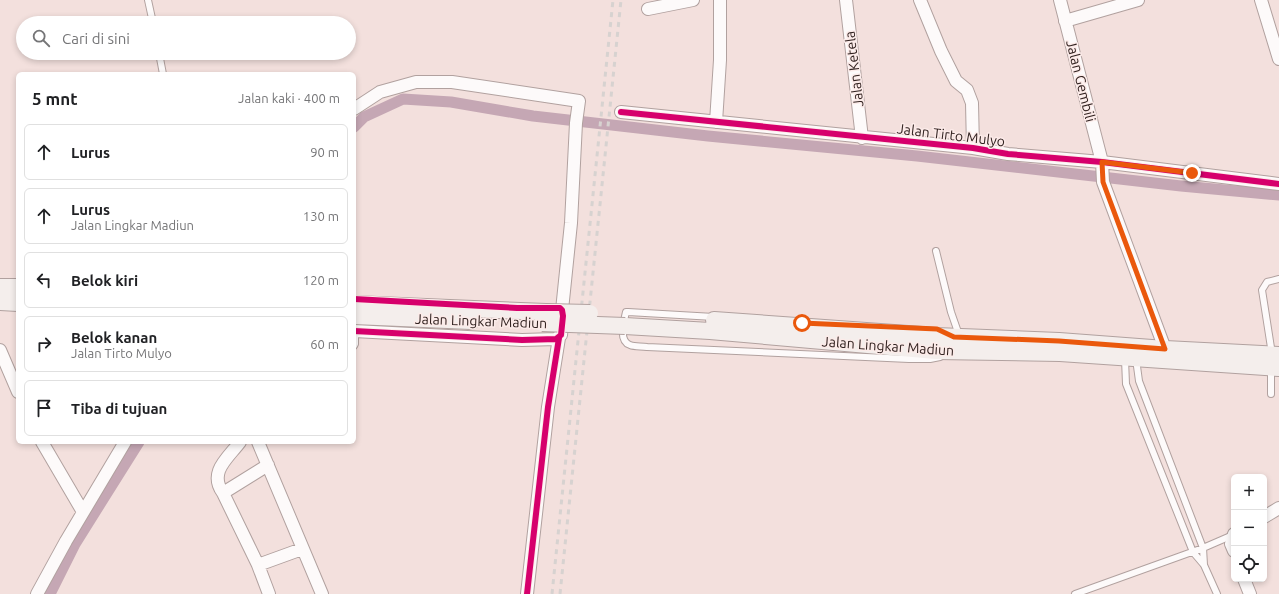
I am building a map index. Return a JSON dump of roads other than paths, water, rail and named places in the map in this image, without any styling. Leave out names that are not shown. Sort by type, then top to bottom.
[{"type":"main road","points":[[0,286],[16,287]]},
{"type":"main road","points":[[0,302],[16,303]]},
{"type":"main road","name":"Jalan Lingkar Madiun","points":[[356,304],[634,316],[936,344]]},
{"type":"main road","name":"Jalan Lingkar Madiun","points":[[356,326],[582,324],[936,344],[956,342],[1059,341],[1165,349],[1275,362]]},
{"type":"main road","name":"Jalan Lingkar Madiun","points":[[956,342],[1060,353],[1131,358],[1275,362]]},
{"type":"street","points":[[648,9],[693,0]]},
{"type":"street","points":[[716,122],[720,60],[720,0]]},
{"type":"street","name":"Jalan Ketela","points":[[846,0],[862,138]]},
{"type":"street","points":[[920,0],[941,51],[956,81],[967,90],[972,103],[973,148]]},
{"type":"street","name":"Jalan Gembili","points":[[1060,0],[1102,163],[1103,182],[1165,349]]},
{"type":"street","points":[[1065,21],[1138,0]]},
{"type":"street","points":[[1261,0],[1279,59]]},
{"type":"street","points":[[356,109],[380,92],[416,82],[452,82],[579,101],[576,123],[561,335],[559,338],[548,407],[527,594]]},
{"type":"street","name":"Jalan Tirto Mulyo","points":[[621,112],[862,138],[973,148],[1008,154],[1102,163],[1279,184]]},
{"type":"street","points":[[356,299],[517,308],[560,308],[562,310]]},
{"type":"street","points":[[356,326],[522,340],[559,338]]},
{"type":"street","points":[[0,350],[16,387]]},
{"type":"street","points":[[43,444],[83,512]]},
{"type":"street","points":[[37,594],[123,444]]},
{"type":"street","points":[[238,444],[218,471],[217,479],[258,565],[269,594]]},
{"type":"street","points":[[259,444],[322,594]]},
{"type":"street","points":[[224,493],[268,465]]},
{"type":"street","points":[[1267,515],[1279,508]]},
{"type":"street","points":[[258,565],[302,549]]},
{"type":"street","points":[[1245,582],[1250,594]]},
{"type":"lane","points":[[148,0],[151,16]]},
{"type":"lane","points":[[160,60],[163,72]]},
{"type":"lane","points":[[936,251],[951,312],[956,342]]},
{"type":"lane","points":[[1271,394],[1275,362],[1262,290],[1267,282],[1279,279]]},
{"type":"lane","points":[[626,312],[638,312],[802,323],[937,329],[956,342],[930,359],[872,358],[647,347],[629,345],[625,342],[623,336],[626,312]]},
{"type":"lane","points":[[1131,358],[1203,548],[1204,565]]},
{"type":"lane","points":[[1131,358],[1126,384],[1193,552],[1204,565],[1217,594]]},
{"type":"lane","points":[[1156,458],[1167,455]]},
{"type":"lane","points":[[1075,594],[1193,552],[1231,536]]},
{"type":"waterway","points":[[356,125],[364,117],[403,99],[451,102],[533,116],[708,136],[917,156],[1181,186],[1279,195]]},
{"type":"waterway","points":[[50,594],[75,544],[138,444]]},
{"type":"railway","points":[[552,594],[613,0]]},
{"type":"railway","points":[[560,594],[621,0]]}]
